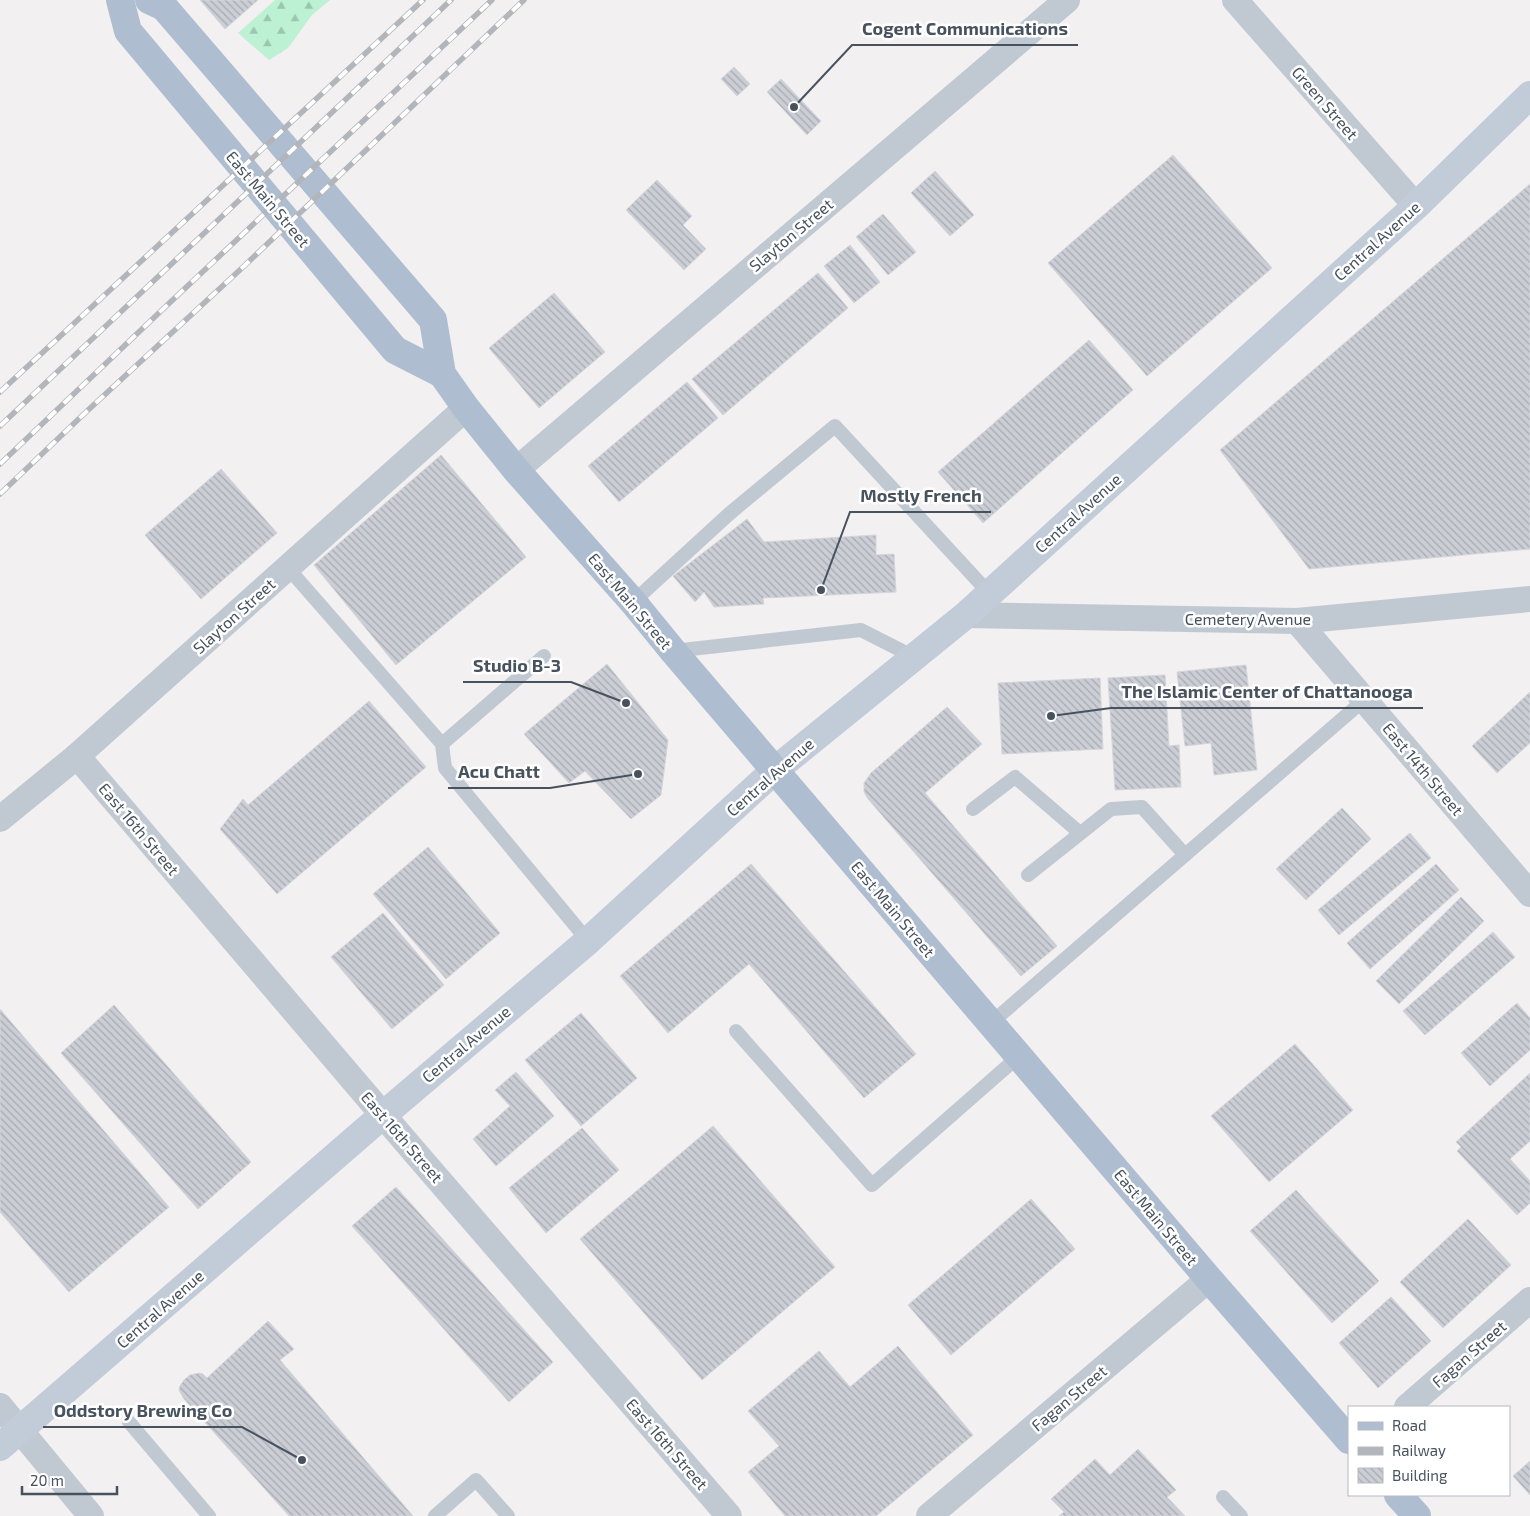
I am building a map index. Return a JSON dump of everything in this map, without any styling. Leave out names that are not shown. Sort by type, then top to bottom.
[{"type":"main road","name":"East Main Street","points":[[120,0],[128,31],[394,350],[442,374]]},
{"type":"main road","name":"East Main Street","points":[[149,0],[164,7],[433,320],[442,374],[466,408],[516,470],[634,602],[673,651],[1209,1280],[1348,1439]]},
{"type":"main road","name":"Central Avenue","points":[[10,1438],[383,1115],[588,941],[775,770],[966,615],[1416,206],[1530,95]]},
{"type":"main road","points":[[1399,1496],[1417,1516]]},
{"type":"street","name":"Slayton Street","points":[[516,470],[1067,0]]},
{"type":"street","name":"Green Street","points":[[1235,0],[1416,206]]},
{"type":"street","name":"Slayton Street","points":[[0,819],[77,756],[466,408]]},
{"type":"street","name":"Cemetery Avenue","points":[[966,615],[1297,621],[1530,599]]},
{"type":"street","name":"East 14th Street","points":[[1297,621],[1530,894]]},
{"type":"street","name":"East 16th Street","points":[[77,756],[383,1115],[729,1516]]},
{"type":"street","name":"Fagan Street","points":[[929,1516],[1209,1280]]},
{"type":"street","name":"Fagan Street","points":[[1408,1406],[1530,1300]]},
{"type":"street","points":[[0,1406],[10,1438],[90,1516]]},
{"type":"lane","points":[[634,602],[729,514],[835,426],[989,593]]},
{"type":"lane","points":[[288,568],[442,744],[445,768],[588,941]]},
{"type":"lane","points":[[673,651],[860,630],[914,657]]},
{"type":"lane","points":[[442,744],[544,656]]},
{"type":"lane","points":[[990,1023],[1364,700]]},
{"type":"lane","points":[[973,810],[1015,777],[1080,833]]},
{"type":"lane","points":[[1028,875],[1111,808],[1142,808],[1185,855]]},
{"type":"lane","points":[[736,1031],[872,1185],[1019,1056]]},
{"type":"lane","points":[[129,1422],[209,1516]]},
{"type":"lane","points":[[434,1516],[476,1480],[508,1516]]},
{"type":"lane","points":[[1223,1497],[1241,1516]]},
{"type":"green space","points":[[275,0],[330,0],[312,15],[288,48],[269,60],[238,33]]},
{"type":"building","points":[[200,0],[258,0],[225,29]]},
{"type":"building","points":[[734,67],[750,84],[737,96],[721,79]]},
{"type":"building","points":[[781,79],[821,121],[807,135],[767,92]]},
{"type":"building","points":[[1173,155],[1272,268],[1147,376],[1048,263]]},
{"type":"building","points":[[935,171],[974,215],[950,236],[911,193]]},
{"type":"building","points":[[657,180],[692,216],[683,225],[706,249],[684,270],[626,210]]},
{"type":"building","points":[[1530,184],[1530,549],[1309,569],[1220,450]]},
{"type":"building","points":[[883,214],[916,252],[888,275],[856,237]]},
{"type":"building","points":[[850,245],[880,282],[854,303],[824,266]]},
{"type":"building","points":[[818,273],[848,308],[723,415],[692,379]]},
{"type":"building","points":[[554,293],[605,352],[539,408],[489,348]]},
{"type":"building","points":[[1089,340],[1133,390],[983,523],[938,472]]},
{"type":"building","points":[[687,382],[718,418],[619,502],[588,466]]},
{"type":"building","points":[[441,455],[526,557],[396,665],[314,565]]},
{"type":"building","points":[[221,469],[277,533],[201,599],[145,535]]},
{"type":"building","points":[[747,519],[764,542],[876,535],[876,555],[894,554],[896,592],[763,598],[764,604],[714,607],[704,592],[695,602],[673,576]]},
{"type":"building","points":[[607,664],[668,740],[661,795],[631,819],[585,771],[569,783],[524,734]]},
{"type":"building","points":[[1246,665],[1257,770],[1214,775],[1211,743],[1185,746],[1177,672]]},
{"type":"building","points":[[1165,675],[1169,746],[1179,745],[1181,787],[1115,790],[1108,678]]},
{"type":"building","points":[[1100,678],[1103,749],[1002,754],[998,683]]},
{"type":"building","points":[[1530,692],[1530,743],[1497,773],[1472,746]]},
{"type":"building","points":[[369,701],[426,767],[277,894],[220,829],[243,799],[248,805]]},
{"type":"building","points":[[947,707],[982,744],[925,793],[1057,946],[1021,976],[868,799],[864,792],[864,783],[871,773]]},
{"type":"building","points":[[1342,808],[1371,839],[1306,900],[1276,869]]},
{"type":"building","points":[[1410,833],[1431,858],[1339,935],[1318,910]]},
{"type":"building","points":[[428,847],[500,933],[446,979],[373,894]]},
{"type":"building","points":[[751,864],[916,1054],[864,1098],[749,964],[668,1033],[620,976]]},
{"type":"building","points":[[1436,864],[1459,890],[1370,969],[1347,943]]},
{"type":"building","points":[[1461,897],[1484,921],[1399,1004],[1376,981]]},
{"type":"building","points":[[383,913],[444,985],[392,1029],[331,957]]},
{"type":"building","points":[[1493,932],[1515,957],[1425,1035],[1403,1011]]},
{"type":"building","points":[[1517,1003],[1530,1018],[1530,1050],[1490,1086],[1461,1053]]},
{"type":"building","points":[[114,1005],[251,1162],[198,1209],[61,1053]]},
{"type":"building","points":[[0,1009],[169,1207],[69,1292],[0,1212]]},
{"type":"building","points":[[581,1013],[637,1078],[581,1126],[525,1060]]},
{"type":"building","points":[[1295,1044],[1353,1110],[1269,1182],[1211,1116]]},
{"type":"building","points":[[516,1072],[554,1116],[496,1166],[473,1139],[510,1106],[495,1090]]},
{"type":"building","points":[[1530,1073],[1530,1141],[1510,1159],[1530,1181],[1530,1203],[1517,1215],[1457,1151],[1461,1147],[1456,1142]]},
{"type":"building","points":[[713,1126],[835,1267],[702,1380],[580,1239]]},
{"type":"building","points":[[582,1128],[619,1170],[546,1233],[509,1188]]},
{"type":"building","points":[[396,1187],[553,1362],[509,1402],[352,1226]]},
{"type":"building","points":[[1296,1190],[1379,1281],[1332,1323],[1250,1231]]},
{"type":"building","points":[[1031,1199],[1075,1249],[951,1355],[908,1305]]},
{"type":"building","points":[[1468,1219],[1511,1265],[1443,1328],[1400,1282]]},
{"type":"building","points":[[1391,1297],[1431,1341],[1378,1388],[1339,1343]]},
{"type":"building","points":[[268,1321],[294,1349],[280,1360],[413,1516],[289,1516],[184,1399],[179,1390],[184,1380],[190,1375],[199,1373],[207,1378]]},
{"type":"building","points":[[898,1346],[973,1435],[876,1516],[785,1516],[748,1472],[779,1446],[748,1411],[819,1351],[850,1387]]},
{"type":"building","points":[[1138,1449],[1176,1490],[1167,1497],[1185,1516],[1059,1516],[1064,1512],[1051,1499],[1095,1459],[1110,1475]]},
{"type":"building","points":[[1530,1461],[1530,1495],[1513,1476]]},
{"type":"railway","points":[[0,392],[423,0]]},
{"type":"railway","points":[[0,426],[451,0]]},
{"type":"railway","points":[[0,464],[492,0]]},
{"type":"railway","points":[[0,494],[242,268],[524,0]]},
{"type":"place","name":"Cogent Communications","points":[[794,107]]},
{"type":"place","name":"Mostly French","points":[[821,590]]},
{"type":"place","name":"Studio B-3","points":[[626,703]]},
{"type":"place","name":"The Islamic Center of Chattanooga","points":[[1051,716]]},
{"type":"place","name":"Acu Chatt","points":[[638,774]]},
{"type":"place","name":"Oddstory Brewing Co","points":[[302,1460]]}]
